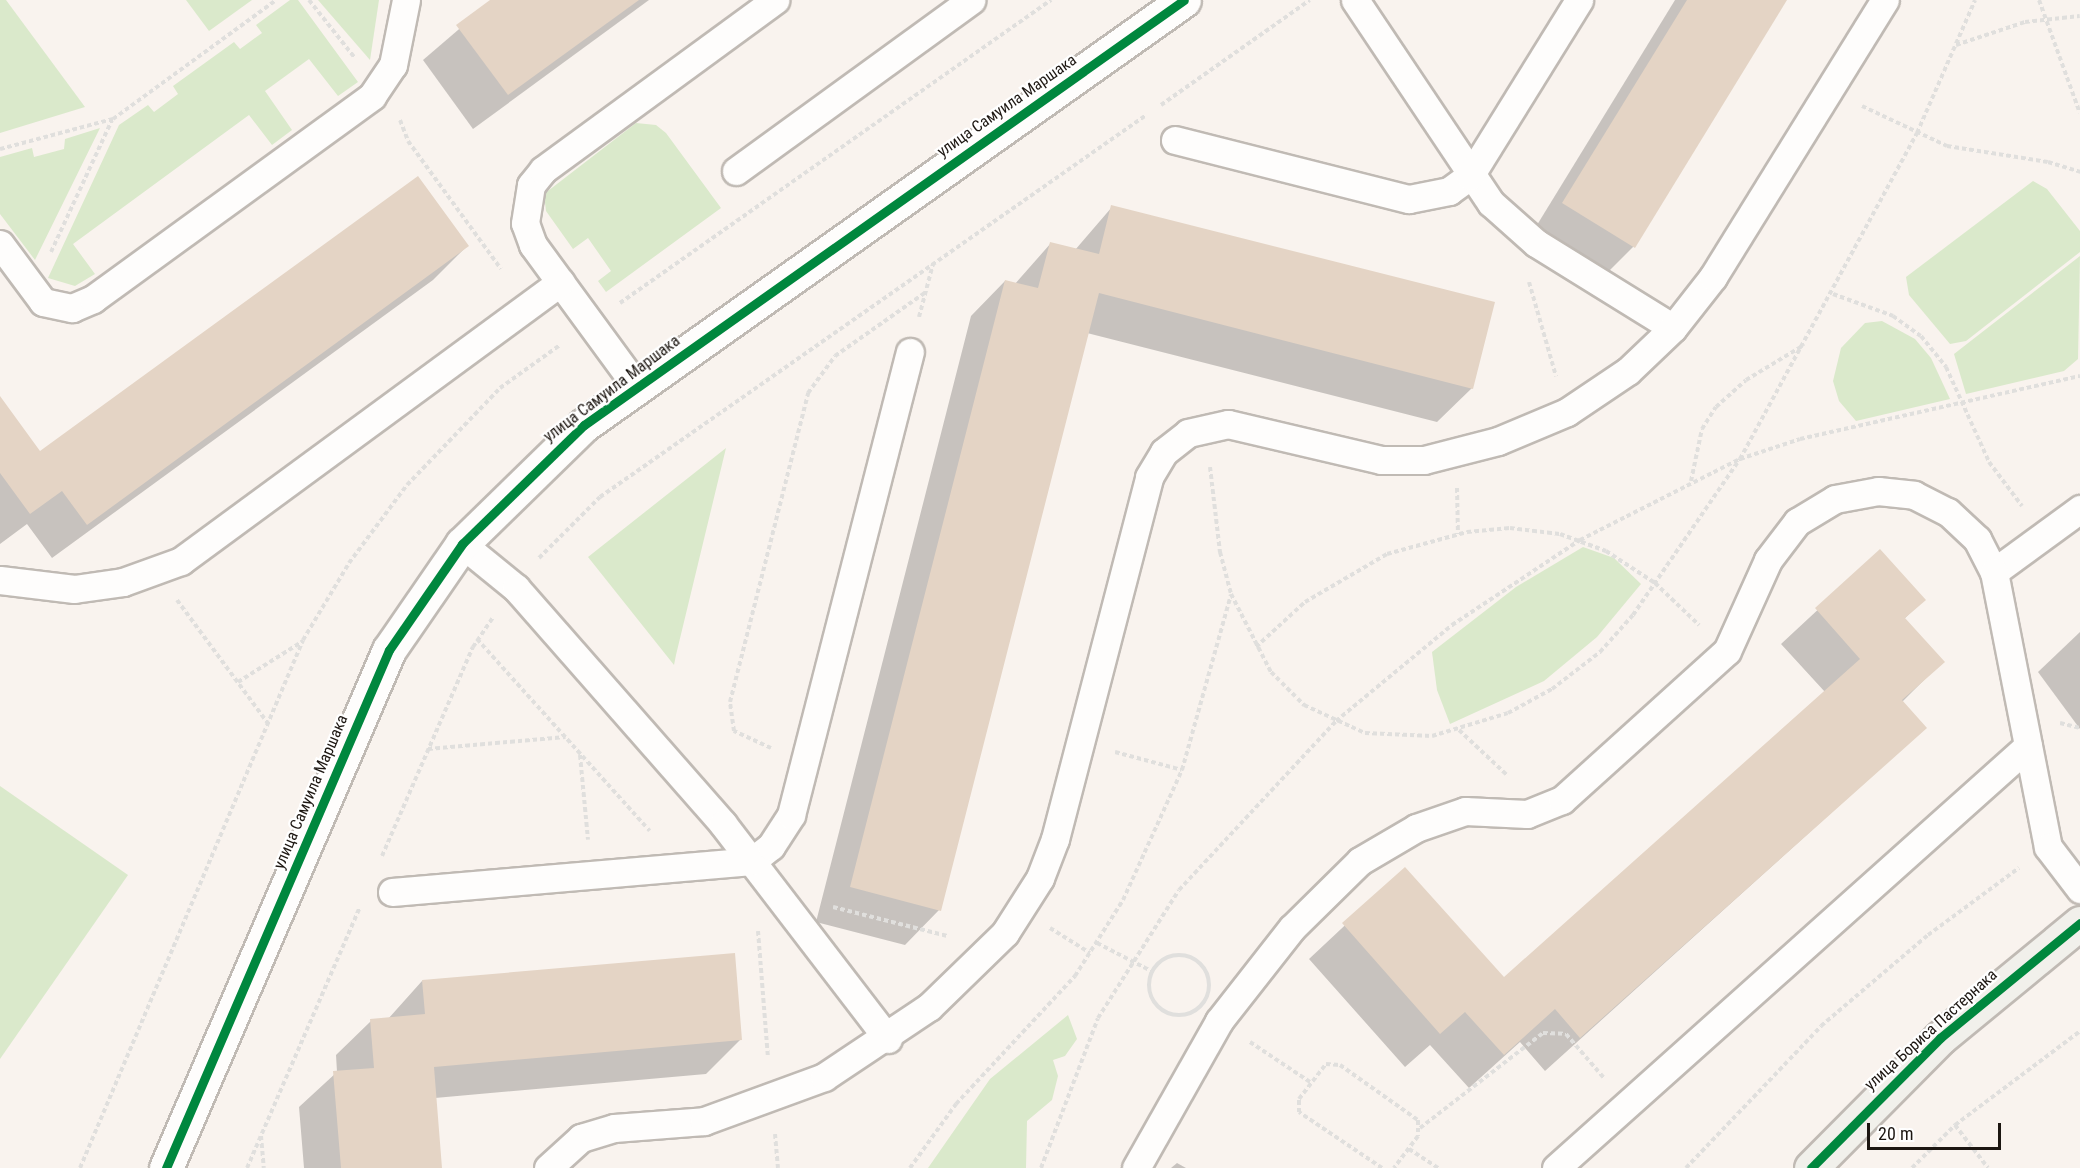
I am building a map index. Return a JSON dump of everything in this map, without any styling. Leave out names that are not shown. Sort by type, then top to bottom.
[{"type":"street","name":"улица Самуила Маршака","points":[[166,1168],[389,650],[462,544],[534,468],[637,387],[1184,0]]},
{"type":"street","name":"улица Бориса Пастернака","points":[[1811,1168],[1940,1038],[2080,923]]},
{"type":"lane","points":[[0,243],[43,302],[59,308],[83,305],[372,96],[393,65],[406,0]]},
{"type":"lane","points":[[637,387],[561,282],[525,223],[531,185],[543,170],[775,0]]},
{"type":"lane","points":[[736,171],[971,0]]},
{"type":"lane","points":[[1355,0],[1470,176],[1512,224],[1673,328]]},
{"type":"lane","points":[[1175,140],[1409,199],[1449,191],[1470,176],[1579,0]]},
{"type":"lane","points":[[548,1168],[581,1138],[614,1128],[704,1121],[772,1100],[824,1077],[888,1039],[992,947],[1021,910],[1055,838],[1149,477],[1164,452],[1207,427],[1228,424],[1381,460],[1456,454],[1567,412],[1628,371],[1673,328],[1713,277],[1885,0]]},
{"type":"lane","points":[[0,580],[74,589],[157,571],[181,561],[561,282]]},
{"type":"lane","points":[[392,892],[752,861],[771,846],[791,815],[910,352]]},
{"type":"lane","points":[[1136,1168],[1209,1015],[1360,861],[1416,828],[1465,811],[1544,810],[1562,800],[1727,651],[1768,560],[1797,522],[1835,499],[1878,491],[1914,495],[1948,512],[1977,539],[1994,572],[2048,847],[2080,889]]},
{"type":"lane","points":[[1994,572],[2080,509]]},
{"type":"lane","points":[[462,544],[516,588],[752,861],[888,1039]]},
{"type":"lane","points":[[1556,1168],[2028,746]]},
{"type":"path","points":[[0,149],[113,119],[276,0]]},
{"type":"path","points":[[483,630],[516,588],[600,497],[1310,0]]},
{"type":"path","points":[[1207,427],[1220,552],[1231,594],[1256,647],[1271,672],[1304,705],[1336,721],[1391,737],[1459,730],[1552,689],[1600,652],[1655,583],[1740,459],[1833,294],[1917,133],[1975,0]]},
{"type":"path","points":[[2039,0],[2048,18],[2080,113]]},
{"type":"path","points":[[1956,45],[2048,18],[2080,16]]},
{"type":"path","points":[[1829,90],[1917,133],[1965,150],[2037,160],[2080,172]]},
{"type":"path","points":[[397,112],[408,141],[528,306]]},
{"type":"path","points":[[33,289],[113,119]]},
{"type":"path","points":[[1512,224],[1567,412]]},
{"type":"path","points":[[910,352],[933,264]]},
{"type":"path","points":[[806,757],[746,741],[728,719],[806,405],[815,378],[835,356],[926,292]]},
{"type":"path","points":[[1833,294],[1893,316],[1921,336],[1946,367],[1989,462],[2044,536]]},
{"type":"path","points":[[1691,481],[1702,429],[1716,407],[1746,380],[1805,345]]},
{"type":"path","points":[[1041,1168],[1072,1078],[1130,960],[1223,837],[1336,721],[1452,625],[1580,540],[1691,481],[1740,459],[1800,439],[2080,375]]},
{"type":"path","points":[[1456,454],[1458,534]]},
{"type":"path","points":[[1256,647],[1338,579],[1387,554],[1458,534],[1510,528],[1580,540],[1625,561],[1655,583],[1727,651]]},
{"type":"path","points":[[80,1168],[269,725],[157,571]]},
{"type":"path","points":[[910,1168],[956,1104],[1097,943],[1159,827],[1182,770],[1231,594]]},
{"type":"path","points":[[477,639],[682,868]]},
{"type":"path","points":[[237,682],[303,640]]},
{"type":"path","points":[[1459,730],[1544,810]]},
{"type":"path","points":[[428,748],[566,737]]},
{"type":"path","points":[[1080,743],[1182,770]]},
{"type":"path","points":[[580,754],[591,875]]},
{"type":"path","points":[[1686,1168],[1821,1026],[1996,885]]},
{"type":"path","points":[[776,892],[992,947]]},
{"type":"path","points":[[1021,910],[1090,953]]},
{"type":"path","points":[[757,921],[778,1168]]},
{"type":"path","points":[[1097,943],[1151,971]]},
{"type":"path","points":[[1151,971],[1174,956],[1202,966],[1209,980],[1209,1015]]},
{"type":"path","points":[[1151,971],[1149,993],[1156,1007],[1185,1016],[1209,1015],[1310,1082]]},
{"type":"path","points":[[1394,1168],[1409,1149],[1420,1128],[1543,1033],[1554,1030],[1572,1040],[1625,1104]]},
{"type":"path","points":[[1911,1168],[1955,1125],[2080,1030]]},
{"type":"path","points":[[1382,1168],[1299,1112],[1299,1099],[1326,1064],[1340,1065],[1413,1114],[1420,1128]]},
{"type":"path","points":[[1955,1125],[1988,1168]]},
{"type":"path","points":[[261,1135],[264,1168]]},
{"type":"path","points":[[1409,1149],[1438,1168]]},
{"type":"green space","points":[[0,0],[6,0],[85,107],[0,133]]},
{"type":"green space","points":[[186,0],[252,0],[209,31]]},
{"type":"green space","points":[[290,0],[298,0],[358,82],[338,96],[309,59],[265,91],[292,130],[272,145],[249,115],[73,244],[95,274],[75,286],[48,278],[119,125],[148,105],[154,112],[178,94],[173,86],[234,42],[240,49],[262,33],[256,25]]},
{"type":"green space","points":[[318,0],[379,0],[370,60]]},
{"type":"green space","points":[[636,123],[656,125],[666,133],[721,208],[606,292],[598,281],[611,271],[588,238],[573,249],[546,211],[544,194]]},
{"type":"green space","points":[[100,128],[35,260],[0,214],[0,157],[32,148],[34,157],[64,149],[65,139]]},
{"type":"green space","points":[[2033,181],[2047,189],[2080,231],[2080,252],[1966,341],[1950,344],[1909,295],[1906,277]]},
{"type":"green space","points":[[2080,256],[2078,359],[2064,371],[1966,394],[1954,354]]},
{"type":"green space","points":[[1882,321],[1915,339],[1931,358],[1950,399],[1856,421],[1839,401],[1833,381],[1841,348],[1865,323]]},
{"type":"green space","points":[[726,448],[676,655],[674,665],[588,557]]},
{"type":"green space","points":[[1583,547],[1614,558],[1641,584],[1597,637],[1544,681],[1450,724],[1437,690],[1432,652],[1516,587]]},
{"type":"green space","points":[[0,786],[128,875],[0,1059]]},
{"type":"green space","points":[[1068,1015],[1077,1039],[1065,1056],[1053,1060],[1058,1076],[1052,1100],[1027,1121],[1026,1168],[928,1168],[990,1079]]},
{"type":"building","points":[[490,0],[639,0],[508,95],[456,25]]},
{"type":"building","points":[[1687,0],[1787,0],[1635,248],[1562,203]]},
{"type":"building","points":[[418,176],[469,246],[87,525],[62,491],[30,514],[0,473],[0,396],[40,451]]},
{"type":"building","points":[[1111,205],[1495,302],[1473,389],[1099,293],[941,911],[850,887],[1005,280],[1038,288],[1050,242],[1099,254]]},
{"type":"building","points":[[1880,549],[1926,600],[1905,618],[1945,662],[1902,700],[1927,728],[1580,1038],[1555,1009],[1504,1055],[1465,1012],[1440,1034],[1342,923],[1405,867],[1504,977],[1860,659],[1815,608]]},
{"type":"building","points":[[735,953],[742,1040],[434,1067],[442,1168],[341,1168],[333,1071],[374,1068],[370,1019],[425,1014],[422,980]]},
{"type":"cycle path","points":[[166,1168],[389,650],[462,544],[584,425],[1184,0]]},
{"type":"cycle path","points":[[1811,1168],[1940,1038],[2080,923]]}]
